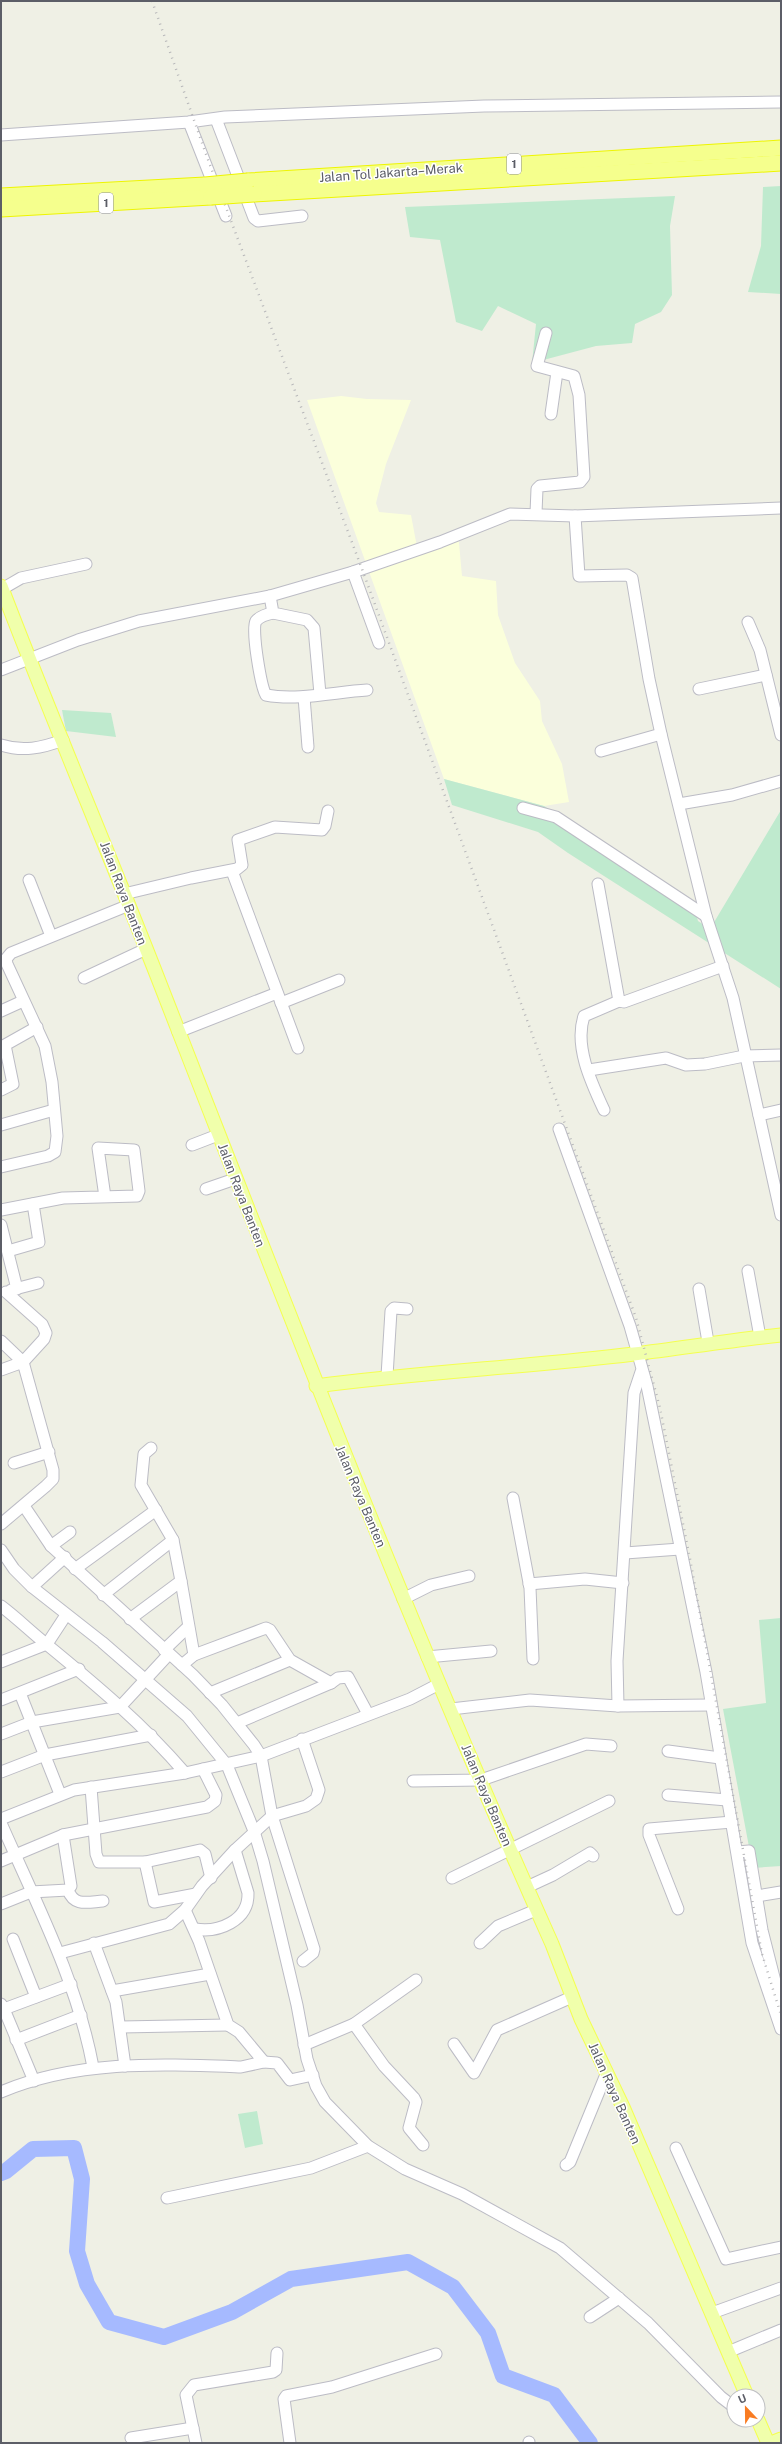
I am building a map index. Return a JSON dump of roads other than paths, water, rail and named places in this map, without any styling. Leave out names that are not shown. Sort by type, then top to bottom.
[{"type":"highway","name":"Jalan Tol Jakarta–Merak","points":[[1,208],[781,148]]},
{"type":"highway","name":"Jalan Tol Jakarta–Merak","points":[[251,188],[781,163]]},
{"type":"highway","name":"Jalan Tol Jakarta–Merak","points":[[1,196],[208,191]]},
{"type":"main road","name":"Jalan Raya Banten","points":[[2,588],[28,659],[63,740],[146,949],[182,1030],[218,1135],[235,1179],[316,1386],[403,1599],[527,1887],[572,1996],[608,2072],[744,2388]]},
{"type":"main road","points":[[316,1386],[387,1376],[636,1354],[708,1342],[781,1335]]},
{"type":"main road","points":[[762,2428],[770,2443],[781,2439]]},
{"type":"street","points":[[1,135],[216,119],[484,106],[781,102]]},
{"type":"street","points":[[216,119],[254,218],[258,221],[302,216]]},
{"type":"street","points":[[189,122],[226,216]]},
{"type":"street","points":[[536,514],[537,489],[540,486],[580,482],[584,477],[576,382],[574,376],[537,366],[546,333]]},
{"type":"street","points":[[551,414],[557,372]]},
{"type":"street","points":[[1,670],[78,640],[139,621],[270,596],[353,572],[440,542],[510,514],[575,516],[781,508]]},
{"type":"street","points":[[575,516],[579,576],[627,575],[632,578],[649,679],[661,734],[706,916],[733,998],[744,1056],[778,1181],[781,1215]]},
{"type":"street","points":[[2,588],[21,578],[86,564]]},
{"type":"street","points":[[353,572],[379,643]]},
{"type":"street","points":[[270,596],[273,613]]},
{"type":"street","points":[[320,694],[314,628],[311,622],[273,613],[260,617],[255,625],[264,691],[266,695],[278,698],[304,697],[320,694],[367,690]]},
{"type":"street","points":[[748,622],[760,650],[781,735]]},
{"type":"street","points":[[699,689],[766,676]]},
{"type":"street","points":[[304,697],[308,747]]},
{"type":"street","points":[[601,750],[661,734]]},
{"type":"street","points":[[1,745],[13,749],[37,748],[63,740]]},
{"type":"street","points":[[679,804],[732,795],[781,781]]},
{"type":"street","points":[[523,808],[556,817],[706,916]]},
{"type":"street","points":[[1,1168],[48,1156],[55,1152],[57,1136],[51,1077],[45,1046],[6,964],[6,959],[11,953],[127,900],[191,878],[232,871],[240,868],[242,865],[238,840],[274,827],[322,830],[325,826],[328,811]]},
{"type":"street","points":[[232,871],[298,1048]]},
{"type":"street","points":[[29,880],[51,936]]},
{"type":"street","points":[[598,884],[619,1001]]},
{"type":"street","points":[[84,978],[146,949]]},
{"type":"street","points":[[604,1110],[589,1070],[581,1040],[584,1016],[619,1001],[624,1002],[723,966]]},
{"type":"street","points":[[182,1030],[339,980]]},
{"type":"street","points":[[1,1011],[23,1001]]},
{"type":"street","points":[[1,1090],[13,1084],[3,1045],[37,1028]]},
{"type":"street","points":[[589,1070],[666,1058],[686,1065],[705,1064],[744,1056],[781,1055]]},
{"type":"street","points":[[1,1125],[54,1110]]},
{"type":"street","points":[[759,1115],[781,1110]]},
{"type":"street","points":[[560,1129],[630,1326],[636,1354],[646,1386],[680,1549],[738,1852],[755,1959],[781,2029]]},
{"type":"street","points":[[192,1145],[218,1135]]},
{"type":"street","points":[[1,1210],[64,1198],[105,1197],[137,1196],[139,1194],[134,1150],[98,1148],[105,1197]]},
{"type":"street","points":[[206,1188],[235,1179]]},
{"type":"street","points":[[5,1246],[40,1242],[33,1204]]},
{"type":"street","points":[[1,1225],[5,1246],[17,1289]]},
{"type":"street","points":[[748,1270],[760,1337]]},
{"type":"street","points":[[3,1292],[38,1283]]},
{"type":"street","points":[[699,1289],[708,1342]]},
{"type":"street","points":[[1,1370],[23,1362],[44,1339],[46,1333],[42,1324],[3,1292]]},
{"type":"street","points":[[387,1376],[391,1311],[394,1308],[407,1309]]},
{"type":"street","points":[[1,1341],[23,1362],[53,1470],[53,1479],[24,1506],[1,1524]]},
{"type":"street","points":[[618,1706],[617,1661],[634,1393],[641,1372]]},
{"type":"street","points":[[151,1448],[144,1454],[140,1481],[173,1540],[194,1655]]},
{"type":"street","points":[[14,1463],[48,1452]]},
{"type":"street","points":[[513,1498],[529,1584],[533,1659]]},
{"type":"street","points":[[24,1506],[51,1546],[65,1557],[75,1569],[104,1596],[182,1665],[210,1693],[237,1724],[261,1756],[272,1816],[314,1949],[313,1953],[304,1961]]},
{"type":"street","points":[[75,1569],[156,1510]]},
{"type":"street","points":[[51,1546],[70,1532]]},
{"type":"street","points":[[104,1596],[173,1540]]},
{"type":"street","points":[[625,1553],[680,1549]]},
{"type":"street","points":[[1,1550],[14,1569],[32,1587],[145,1679],[187,1716],[227,1765],[254,1831],[270,1887],[304,2045],[316,2086],[325,2102],[368,2146],[405,2169],[462,2194],[560,2248],[663,2338],[726,2401]]},
{"type":"street","points":[[32,1587],[65,1557]]},
{"type":"street","points":[[403,1599],[417,1594],[431,1585],[469,1576]]},
{"type":"street","points":[[529,1584],[585,1579],[623,1583]]},
{"type":"street","points":[[130,1619],[181,1581]]},
{"type":"street","points":[[1,1606],[79,1669],[120,1707],[133,1716],[152,1735],[185,1773]]},
{"type":"street","points":[[1,1619],[12,1614]]},
{"type":"street","points":[[1,1662],[47,1644],[66,1614]]},
{"type":"street","points":[[1,1734],[32,1722],[120,1707],[188,1627]]},
{"type":"street","points":[[182,1665],[194,1655],[266,1628],[270,1630],[290,1660],[331,1683]]},
{"type":"street","points":[[427,1657],[491,1651]]},
{"type":"street","points":[[210,1693],[290,1660]]},
{"type":"street","points":[[1,1700],[79,1669]]},
{"type":"street","points":[[237,1724],[331,1683],[338,1678],[348,1677],[368,1714]]},
{"type":"street","points":[[1,1819],[60,1794],[91,1787],[203,1770],[261,1756],[302,1739],[410,1699],[439,1684]]},
{"type":"street","points":[[20,1693],[60,1794]]},
{"type":"street","points":[[451,1709],[530,1700],[618,1706],[710,1705]]},
{"type":"street","points":[[1,1772],[45,1755],[152,1735]]},
{"type":"street","points":[[60,1953],[94,1943],[159,1928],[169,1924],[186,1910],[196,1894],[254,1831],[272,1816],[306,1806],[316,1799],[319,1790],[302,1739]]},
{"type":"street","points":[[413,1781],[481,1780],[586,1744],[611,1746]]},
{"type":"street","points":[[668,1751],[720,1758]]},
{"type":"street","points":[[1,1861],[63,1835],[95,1827],[212,1804],[216,1795],[203,1770]]},
{"type":"street","points":[[91,1787],[96,1854],[99,1862],[145,1862],[204,1851],[211,1878]]},
{"type":"street","points":[[668,1795],[727,1800]]},
{"type":"street","points":[[452,1878],[608,1801]]},
{"type":"street","points":[[678,1909],[649,1835],[649,1828],[732,1822]]},
{"type":"street","points":[[1,1823],[60,1953],[81,2015],[93,2067]]},
{"type":"street","points":[[63,1835],[71,1886],[68,1890]]},
{"type":"street","points":[[195,1929],[210,1930],[231,1924],[242,1913],[248,1898],[248,1893],[235,1850]]},
{"type":"street","points":[[738,1852],[749,1851],[756,1896],[777,1968],[781,2005]]},
{"type":"street","points":[[527,1887],[554,1875],[590,1853],[593,1856]]},
{"type":"street","points":[[145,1862],[154,1902],[196,1894]]},
{"type":"street","points":[[1,1904],[31,1892],[68,1890]]},
{"type":"street","points":[[68,1890],[73,1900],[77,1902],[103,1901]]},
{"type":"street","points":[[756,1896],[781,1892]]},
{"type":"street","points":[[186,1910],[195,1929],[228,2025]]},
{"type":"street","points":[[480,1943],[498,1926],[536,1910]]},
{"type":"street","points":[[13,1939],[36,1997]]},
{"type":"street","points":[[94,1943],[112,1991],[121,2027],[125,2066]]},
{"type":"street","points":[[112,1991],[210,1974]]},
{"type":"street","points":[[304,2045],[354,2024],[416,1980]]},
{"type":"street","points":[[34,2081],[2,2006],[36,1997],[71,1984]]},
{"type":"street","points":[[454,2044],[474,2073],[497,2030],[572,1996]]},
{"type":"street","points":[[16,2040],[81,2015]]},
{"type":"street","points":[[354,2024],[384,2066],[414,2098],[415,2107],[409,2128],[423,2145]]},
{"type":"street","points":[[121,2027],[228,2025],[239,2032],[264,2062]]},
{"type":"street","points":[[1,2092],[34,2081],[93,2067],[241,2067],[264,2062],[277,2063],[290,2080],[313,2075]]},
{"type":"street","points":[[566,2165],[576,2148],[608,2072]]},
{"type":"street","points":[[167,2198],[311,2168],[368,2146]]},
{"type":"street","points":[[676,2148],[726,2259],[781,2247]]},
{"type":"street","points":[[712,2313],[781,2288]]},
{"type":"street","points":[[590,2317],[619,2298]]},
{"type":"street","points":[[728,2352],[781,2330]]},
{"type":"street","points":[[196,2443],[186,2395],[189,2389],[194,2385],[273,2372],[276,2370],[277,2353]]},
{"type":"street","points":[[290,2443],[284,2399],[286,2396],[332,2387],[436,2354]]},
{"type":"street","points":[[131,2438],[194,2428]]},
{"type":"waterway","points":[[1,2173],[6,2171],[33,2149],[74,2148],[82,2179],[77,2251],[87,2284],[109,2322],[164,2337],[232,2312],[291,2279],[408,2262],[453,2287],[488,2333],[503,2376],[554,2395],[590,2443]]},
{"type":"railway","points":[[152,1],[207,157],[362,569],[636,1318],[660,1408],[690,1559],[762,1954],[781,2015]]}]
